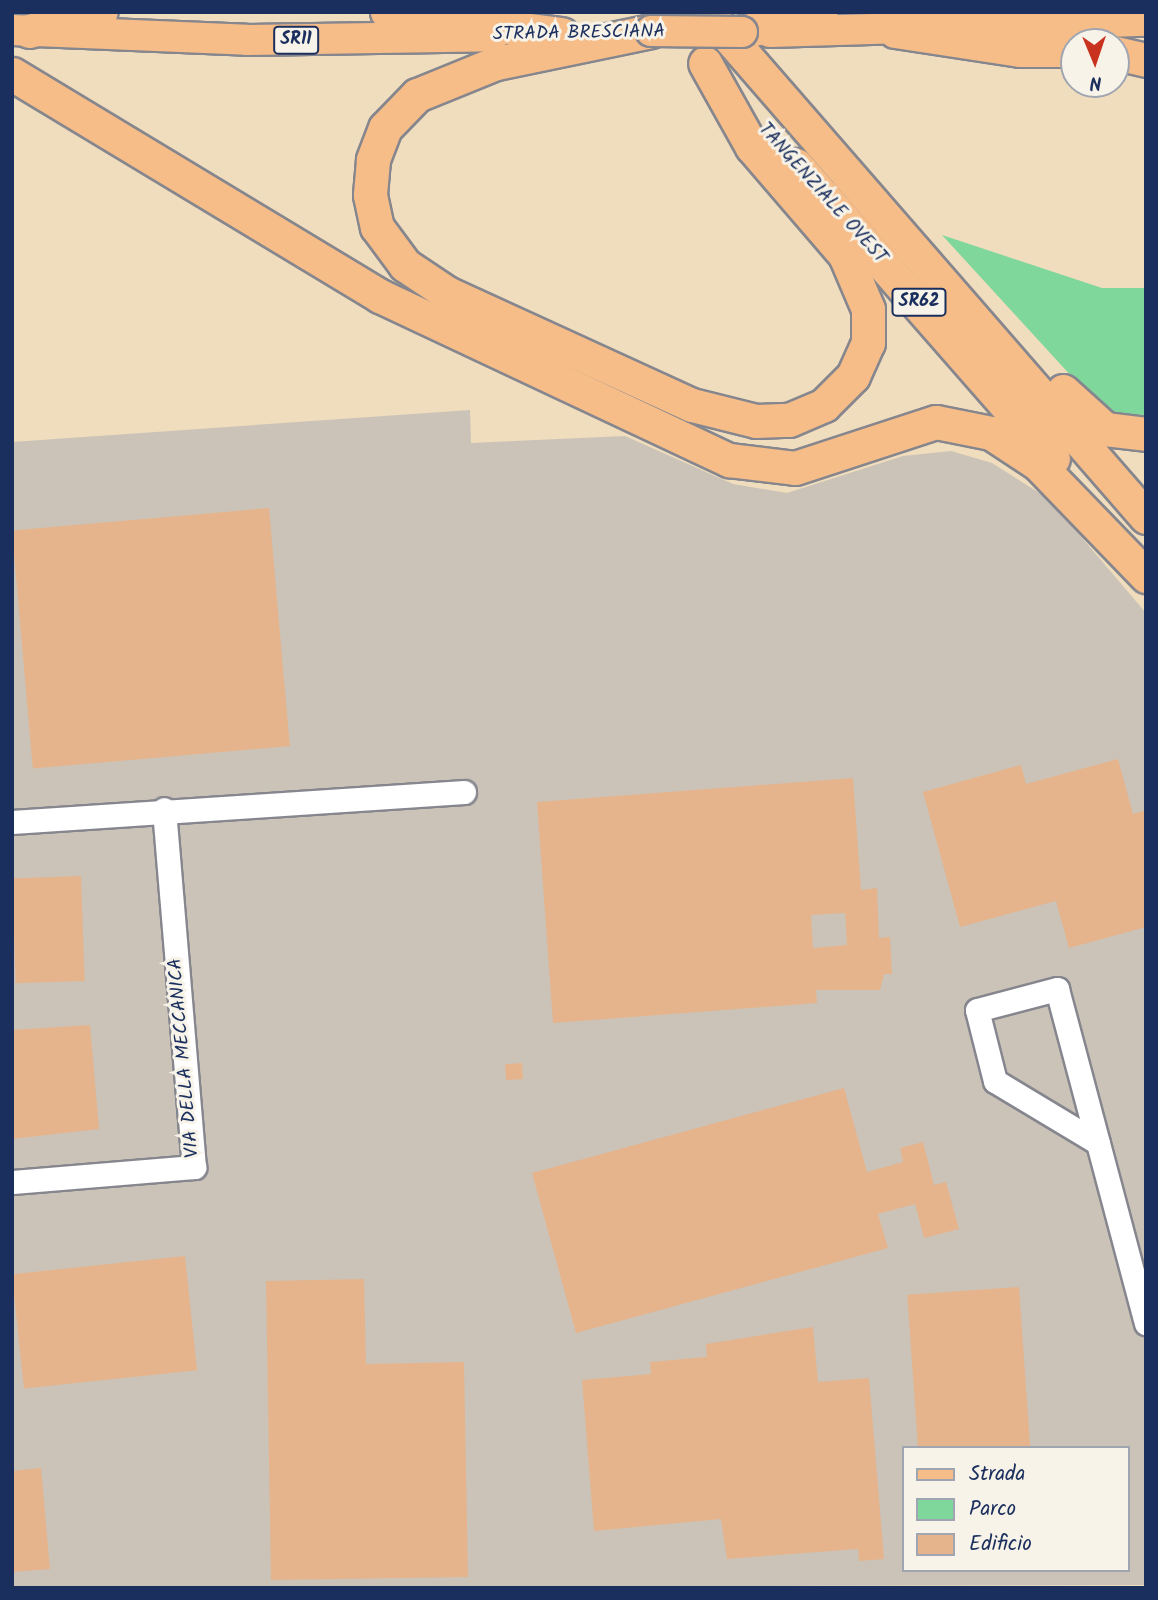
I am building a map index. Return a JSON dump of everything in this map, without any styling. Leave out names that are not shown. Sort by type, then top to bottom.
[{"type":"highway","points":[[21,30],[101,12]]},
{"type":"highway","points":[[387,12],[556,43]]},
{"type":"highway","name":"TANGENZIALE OVEST","points":[[707,12],[780,102],[1146,517]]},
{"type":"highway","points":[[742,32],[803,20]]},
{"type":"highway","points":[[657,22],[556,43],[461,73],[417,95],[394,116],[370,176],[373,213],[384,240],[405,265],[447,293],[692,405],[756,421],[789,420],[824,405],[853,376],[868,343],[868,309],[845,255],[752,147],[705,63]]},
{"type":"highway","name":"TANGENZIALE OVEST","points":[[657,22],[705,63],[1146,567]]},
{"type":"highway","points":[[895,31],[1020,50],[1060,50]]},
{"type":"highway","points":[[12,74],[415,315],[729,460],[795,468],[936,422],[990,433],[1038,464],[1146,576]]},
{"type":"highway","points":[[780,102],[1093,420],[1123,434],[1146,434]]},
{"type":"main road","points":[[803,20],[895,31],[1146,21]]},
{"type":"main road","name":"STRADA BRESCIANA","points":[[657,22],[742,32]]},
{"type":"main road","name":"STRADA BRESCIANA","points":[[21,30],[247,40],[556,43]]},
{"type":"street","points":[[12,821],[164,809],[464,792]]},
{"type":"street","name":"VIA DELLA MECCANICA","points":[[12,1182],[194,1167],[164,809]]},
{"type":"street","points":[[1098,1143],[995,1081],[977,1010],[1057,989],[1146,1323]]},
{"type":"shaded area","points":[[470,410],[471,443],[625,436],[733,484],[787,493],[903,456],[951,451],[992,463],[1049,499],[1146,613],[1146,1585],[12,1588],[12,442]]},
{"type":"green space","points":[[942,235],[1102,288],[1146,288],[1146,415],[1106,414]]},
{"type":"building","points":[[269,508],[290,746],[33,769],[12,530]]},
{"type":"building","points":[[1118,759],[1133,814],[1146,810],[1146,927],[1069,948],[1056,901],[960,927],[923,792],[1021,765],[1026,784]]},
{"type":"building","points":[[853,778],[861,890],[877,888],[879,938],[890,937],[892,974],[884,974],[880,990],[816,990],[817,1003],[553,1023],[537,802]],"holes":[[[845,913],[847,945],[813,948],[811,915]]]},
{"type":"building","points":[[81,876],[85,981],[16,983],[12,878]]},
{"type":"building","points":[[90,1025],[99,1129],[12,1139],[12,1030]]},
{"type":"building","points":[[522,1063],[523,1079],[506,1080],[505,1064]]},
{"type":"building","points":[[844,1088],[867,1172],[903,1162],[900,1148],[923,1142],[934,1185],[946,1182],[959,1229],[924,1238],[915,1204],[878,1214],[888,1248],[576,1333],[532,1173]]},
{"type":"building","points":[[185,1256],[197,1370],[24,1389],[12,1274]]},
{"type":"building","points":[[364,1279],[366,1364],[464,1362],[468,1577],[271,1580],[266,1281]]},
{"type":"building","points":[[1019,1287],[1030,1446],[918,1446],[907,1295]]},
{"type":"building","points":[[813,1327],[818,1382],[869,1378],[884,1559],[859,1561],[858,1549],[727,1559],[721,1519],[594,1531],[582,1380],[651,1374],[650,1362],[707,1357],[706,1344]]},
{"type":"building","points":[[41,1468],[50,1569],[12,1572],[12,1471]]}]
